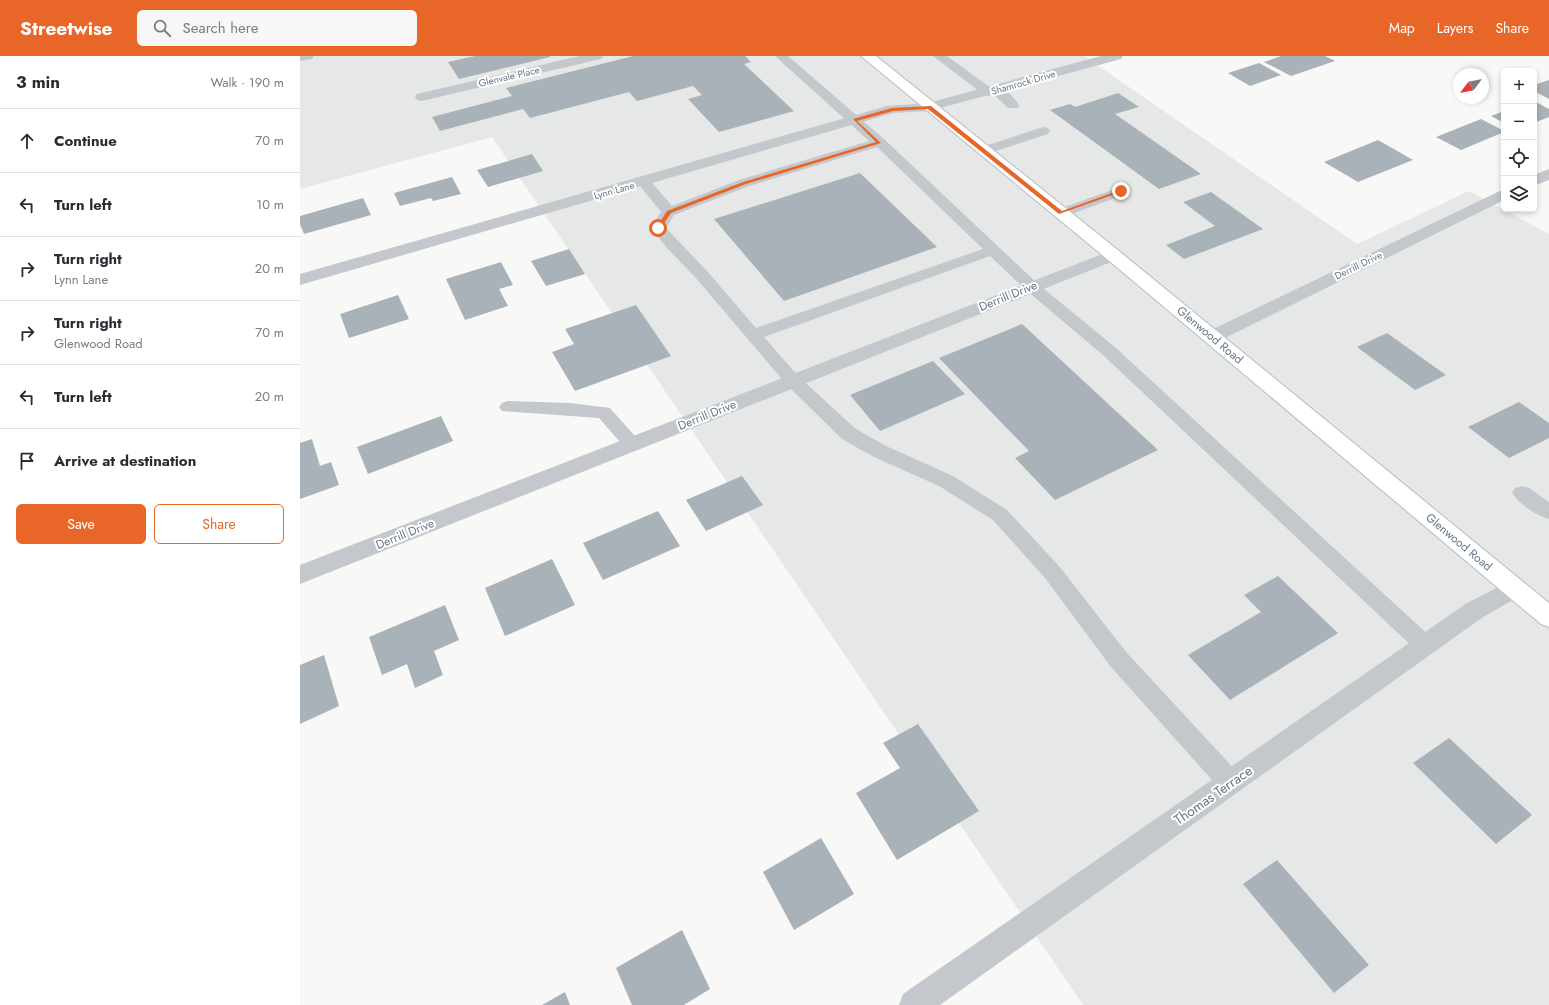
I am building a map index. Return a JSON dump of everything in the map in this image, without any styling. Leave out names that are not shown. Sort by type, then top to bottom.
[{"type":"main road","name":"Glenwood Road","points":[[868,56],[984,152],[1113,255],[1549,617]]},
{"type":"street","name":"Glenvale Place","points":[[422,97],[596,56]]},
{"type":"street","name":"Shamrock Drive","points":[[929,107],[1116,56]]},
{"type":"street","name":"Lynn Lane","points":[[300,280],[892,109],[929,107]]},
{"type":"street","points":[[1537,180],[1549,174]]},
{"type":"street","name":"Derrill Drive","points":[[1212,337],[1501,195]]},
{"type":"street","name":"Derrill Drive","points":[[300,575],[1113,255]]},
{"type":"street","name":"Thomas Terrace","points":[[914,1005],[1475,610],[1514,588]]},
{"type":"lane","points":[[300,57],[308,56]]},
{"type":"lane","points":[[781,56],[879,142],[1032,287],[1110,352],[1425,645]]},
{"type":"lane","points":[[939,56],[1014,105]]},
{"type":"lane","points":[[984,152],[1043,131]]},
{"type":"lane","points":[[879,142],[744,183],[669,212],[658,228],[671,244],[701,274],[793,381],[849,434],[879,451],[946,481],[1000,515],[1052,572],[1119,660],[1230,782]]},
{"type":"lane","points":[[642,182],[669,212]]},
{"type":"lane","points":[[1061,213],[1121,191]]},
{"type":"lane","points":[[753,335],[993,250]]},
{"type":"lane","points":[[508,407],[570,409],[604,412],[633,444]]},
{"type":"lane","points":[[1522,493],[1549,512]]},
{"type":"shaded area","points":[[300,56],[1084,56],[1357,244],[1469,191],[1501,208],[1501,212],[1508,212],[1549,234],[1549,1005],[1083,1005],[492,137],[300,189]]},
{"type":"building","points":[[475,56],[550,57],[459,79],[448,62]]},
{"type":"building","points":[[633,56],[745,56],[751,62],[744,64],[794,111],[719,132],[688,99],[702,95],[693,86],[637,101],[629,92],[530,118],[523,109],[440,131],[432,117],[512,96],[506,88]]},
{"type":"building","points":[[1281,56],[1325,56],[1335,61],[1291,76],[1264,62]]},
{"type":"building","points":[[1259,63],[1281,75],[1250,86],[1228,73]]},
{"type":"building","points":[[1549,80],[1549,99],[1537,93],[1537,84]]},
{"type":"building","points":[[1118,93],[1139,107],[1115,114],[1201,174],[1159,189],[1050,110],[1070,104],[1075,107]]},
{"type":"building","points":[[1537,103],[1549,109],[1549,117],[1537,122]]},
{"type":"building","points":[[1501,112],[1501,121],[1491,116]]},
{"type":"building","points":[[1481,119],[1501,129],[1501,133],[1461,150],[1436,137]]},
{"type":"building","points":[[1378,140],[1413,160],[1358,182],[1324,162]]},
{"type":"building","points":[[532,154],[543,171],[488,187],[477,170]]},
{"type":"building","points":[[860,173],[937,247],[784,301],[714,219]]},
{"type":"building","points":[[452,177],[461,194],[433,201],[431,198],[400,206],[394,193]]},
{"type":"building","points":[[1211,192],[1263,229],[1184,259],[1166,245],[1215,226],[1183,202]]},
{"type":"building","points":[[363,198],[371,215],[304,234],[300,224],[300,216]]},
{"type":"building","points":[[569,249],[585,274],[546,286],[531,261]]},
{"type":"building","points":[[501,262],[513,285],[499,289],[508,306],[465,320],[446,279]]},
{"type":"building","points":[[398,295],[409,319],[349,338],[340,314]]},
{"type":"building","points":[[636,305],[671,356],[575,391],[552,352],[574,344],[565,329]]},
{"type":"building","points":[[1022,324],[1158,450],[1055,500],[1015,458],[1029,451],[939,358]]},
{"type":"building","points":[[1387,333],[1446,375],[1415,390],[1357,347]]},
{"type":"building","points":[[933,361],[965,394],[880,431],[850,395]]},
{"type":"building","points":[[1519,402],[1549,423],[1549,438],[1509,458],[1468,427]]},
{"type":"building","points":[[441,416],[453,441],[368,474],[357,447]]},
{"type":"building","points":[[312,439],[320,466],[331,462],[339,485],[300,499],[300,443]]},
{"type":"building","points":[[742,476],[763,505],[706,531],[686,500]]},
{"type":"building","points":[[658,511],[680,546],[603,580],[583,543]]},
{"type":"building","points":[[552,559],[575,605],[505,636],[485,588]]},
{"type":"building","points":[[1278,576],[1338,633],[1230,700],[1188,655],[1261,612],[1244,595]]},
{"type":"building","points":[[445,605],[459,640],[434,651],[443,675],[415,688],[407,664],[382,675],[369,637]]},
{"type":"building","points":[[324,655],[339,706],[300,724],[300,665]]},
{"type":"building","points":[[918,724],[979,811],[897,860],[856,793],[900,768],[883,743]]},
{"type":"building","points":[[1449,738],[1532,815],[1496,844],[1413,763]]},
{"type":"building","points":[[821,838],[854,894],[794,930],[763,872]]},
{"type":"building","points":[[1277,860],[1369,965],[1334,993],[1243,884]]},
{"type":"building","points":[[682,930],[710,989],[684,1005],[632,1005],[616,968]]},
{"type":"building","points":[[565,992],[570,1005],[542,1005]]},
{"type":"route","points":[[658,228],[669,212],[744,183],[879,142],[854,120],[892,109],[929,107],[1061,213],[1121,191]]}]
